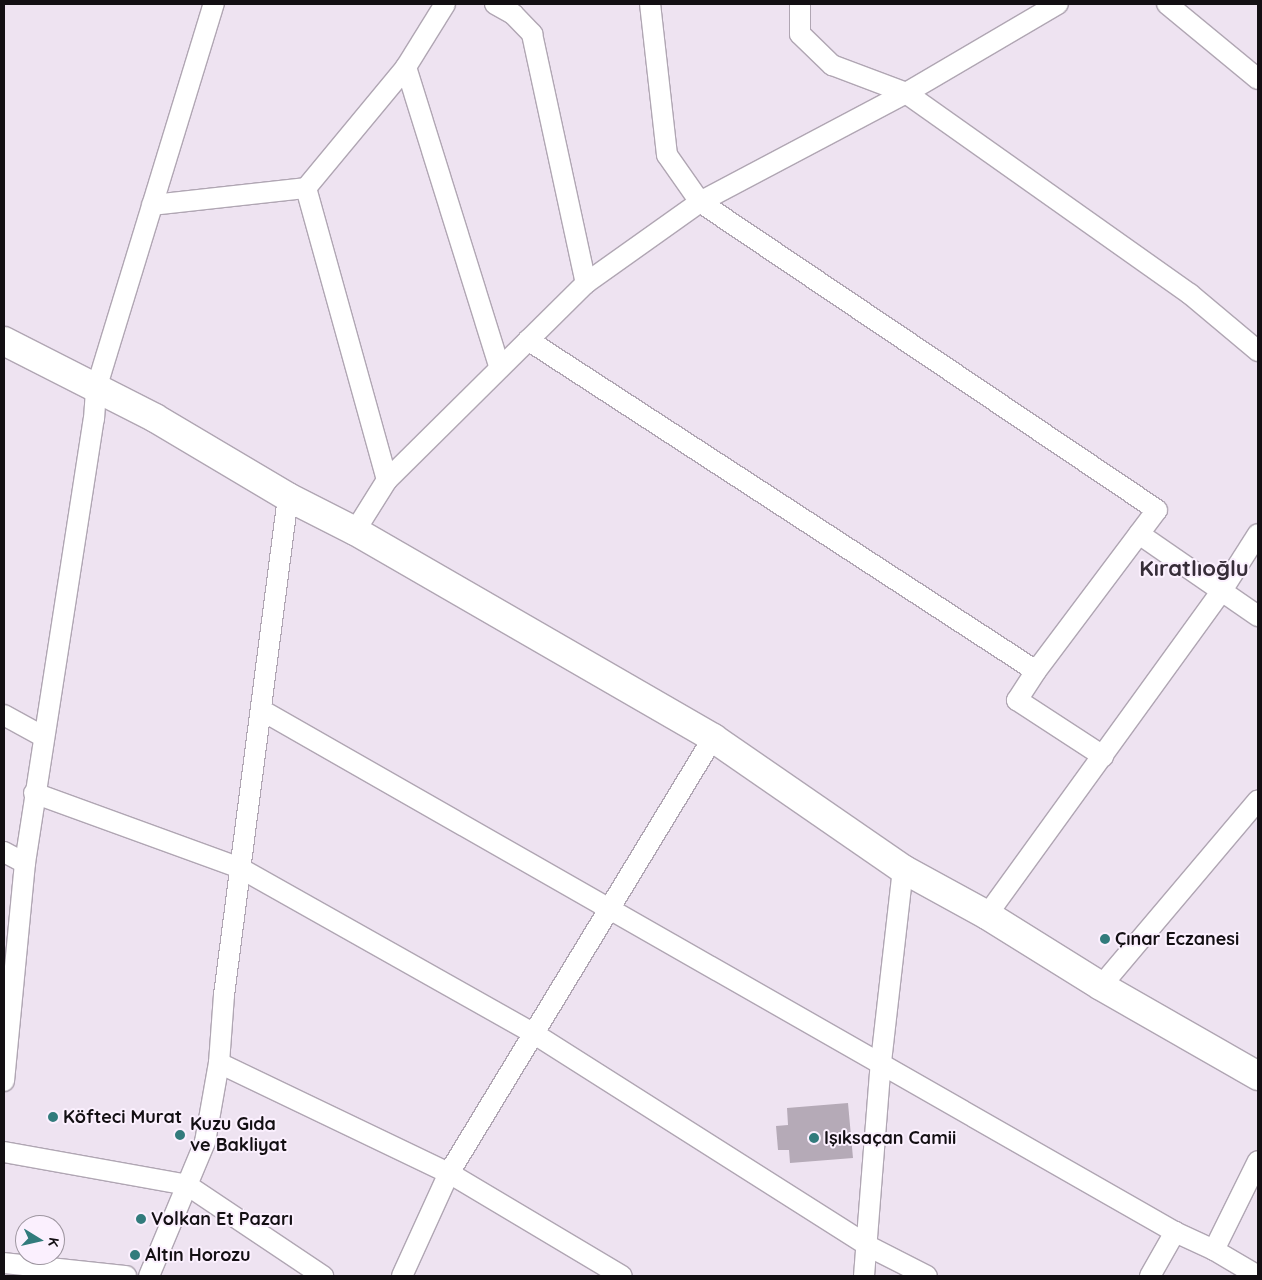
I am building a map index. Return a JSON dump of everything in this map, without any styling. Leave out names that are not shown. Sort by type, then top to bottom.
[{"type":"street","points":[[4,1081],[8,977],[42,736],[94,419],[96,389],[214,4]]},
{"type":"street","points":[[152,205],[306,188],[406,66],[445,4]]},
{"type":"street","points":[[495,4],[513,14],[532,34],[586,283]]},
{"type":"street","points":[[650,4],[668,155],[700,202],[1157,510],[1036,671],[1017,700],[1103,756]]},
{"type":"street","points":[[800,4],[800,34],[832,65],[906,93],[1190,294],[1258,351]]},
{"type":"street","points":[[355,531],[387,480],[499,365],[528,340],[586,283],[700,202],[906,93],[1058,4]]},
{"type":"street","points":[[1167,4],[1258,79]]},
{"type":"street","points":[[406,66],[499,365]]},
{"type":"street","points":[[306,188],[387,480]]},
{"type":"street","points":[[528,340],[1036,671]]},
{"type":"street","points":[[4,341],[155,418],[288,498],[355,531],[713,738],[903,870],[988,915],[1101,986],[1258,1076]]},
{"type":"street","points":[[149,1276],[205,1142],[219,1063],[240,868],[263,710],[288,498]]},
{"type":"street","points":[[1139,534],[1223,589],[1258,616]]},
{"type":"street","points":[[988,915],[1223,589],[1258,534]]},
{"type":"street","points":[[263,710],[609,910],[881,1062],[1175,1232],[1214,1250],[1258,1276]]},
{"type":"street","points":[[4,715],[42,736]]},
{"type":"street","points":[[402,1276],[449,1173],[532,1033],[713,738]]},
{"type":"street","points":[[34,793],[240,868],[532,1033],[868,1246],[927,1276]]},
{"type":"street","points":[[1101,986],[1258,800]]},
{"type":"street","points":[[4,852],[25,863]]},
{"type":"street","points":[[864,1276],[868,1246],[881,1062],[903,870]]},
{"type":"street","points":[[219,1063],[449,1173],[622,1276]]},
{"type":"street","points":[[4,1152],[187,1185],[323,1276]]},
{"type":"street","points":[[1214,1250],[1258,1161]]},
{"type":"street","points":[[1150,1276],[1175,1232]]},
{"type":"street","points":[[4,1263],[126,1276]]},
{"type":"building","name":"Işıksaçan Camii","points":[[848,1103],[853,1158],[790,1163],[789,1150],[778,1150],[776,1126],[788,1125],[787,1108]]},
{"type":"place","name":"Çınar Eczanesi","points":[[1105,939]]},
{"type":"place","name":"Köfteci Murat","points":[[53,1117]]},
{"type":"place","name":"Kuzu Gıda ve Bakliyat","points":[[180,1135]]},
{"type":"place","name":"Işıksaçan Camii","points":[[814,1138]]},
{"type":"place","name":"Volkan Et Pazarı","points":[[141,1219]]},
{"type":"place","name":"Altın Horozu","points":[[135,1255]]},
{"type":"district","name":"Kıratlıoğlu","points":[[1194,569]]}]
